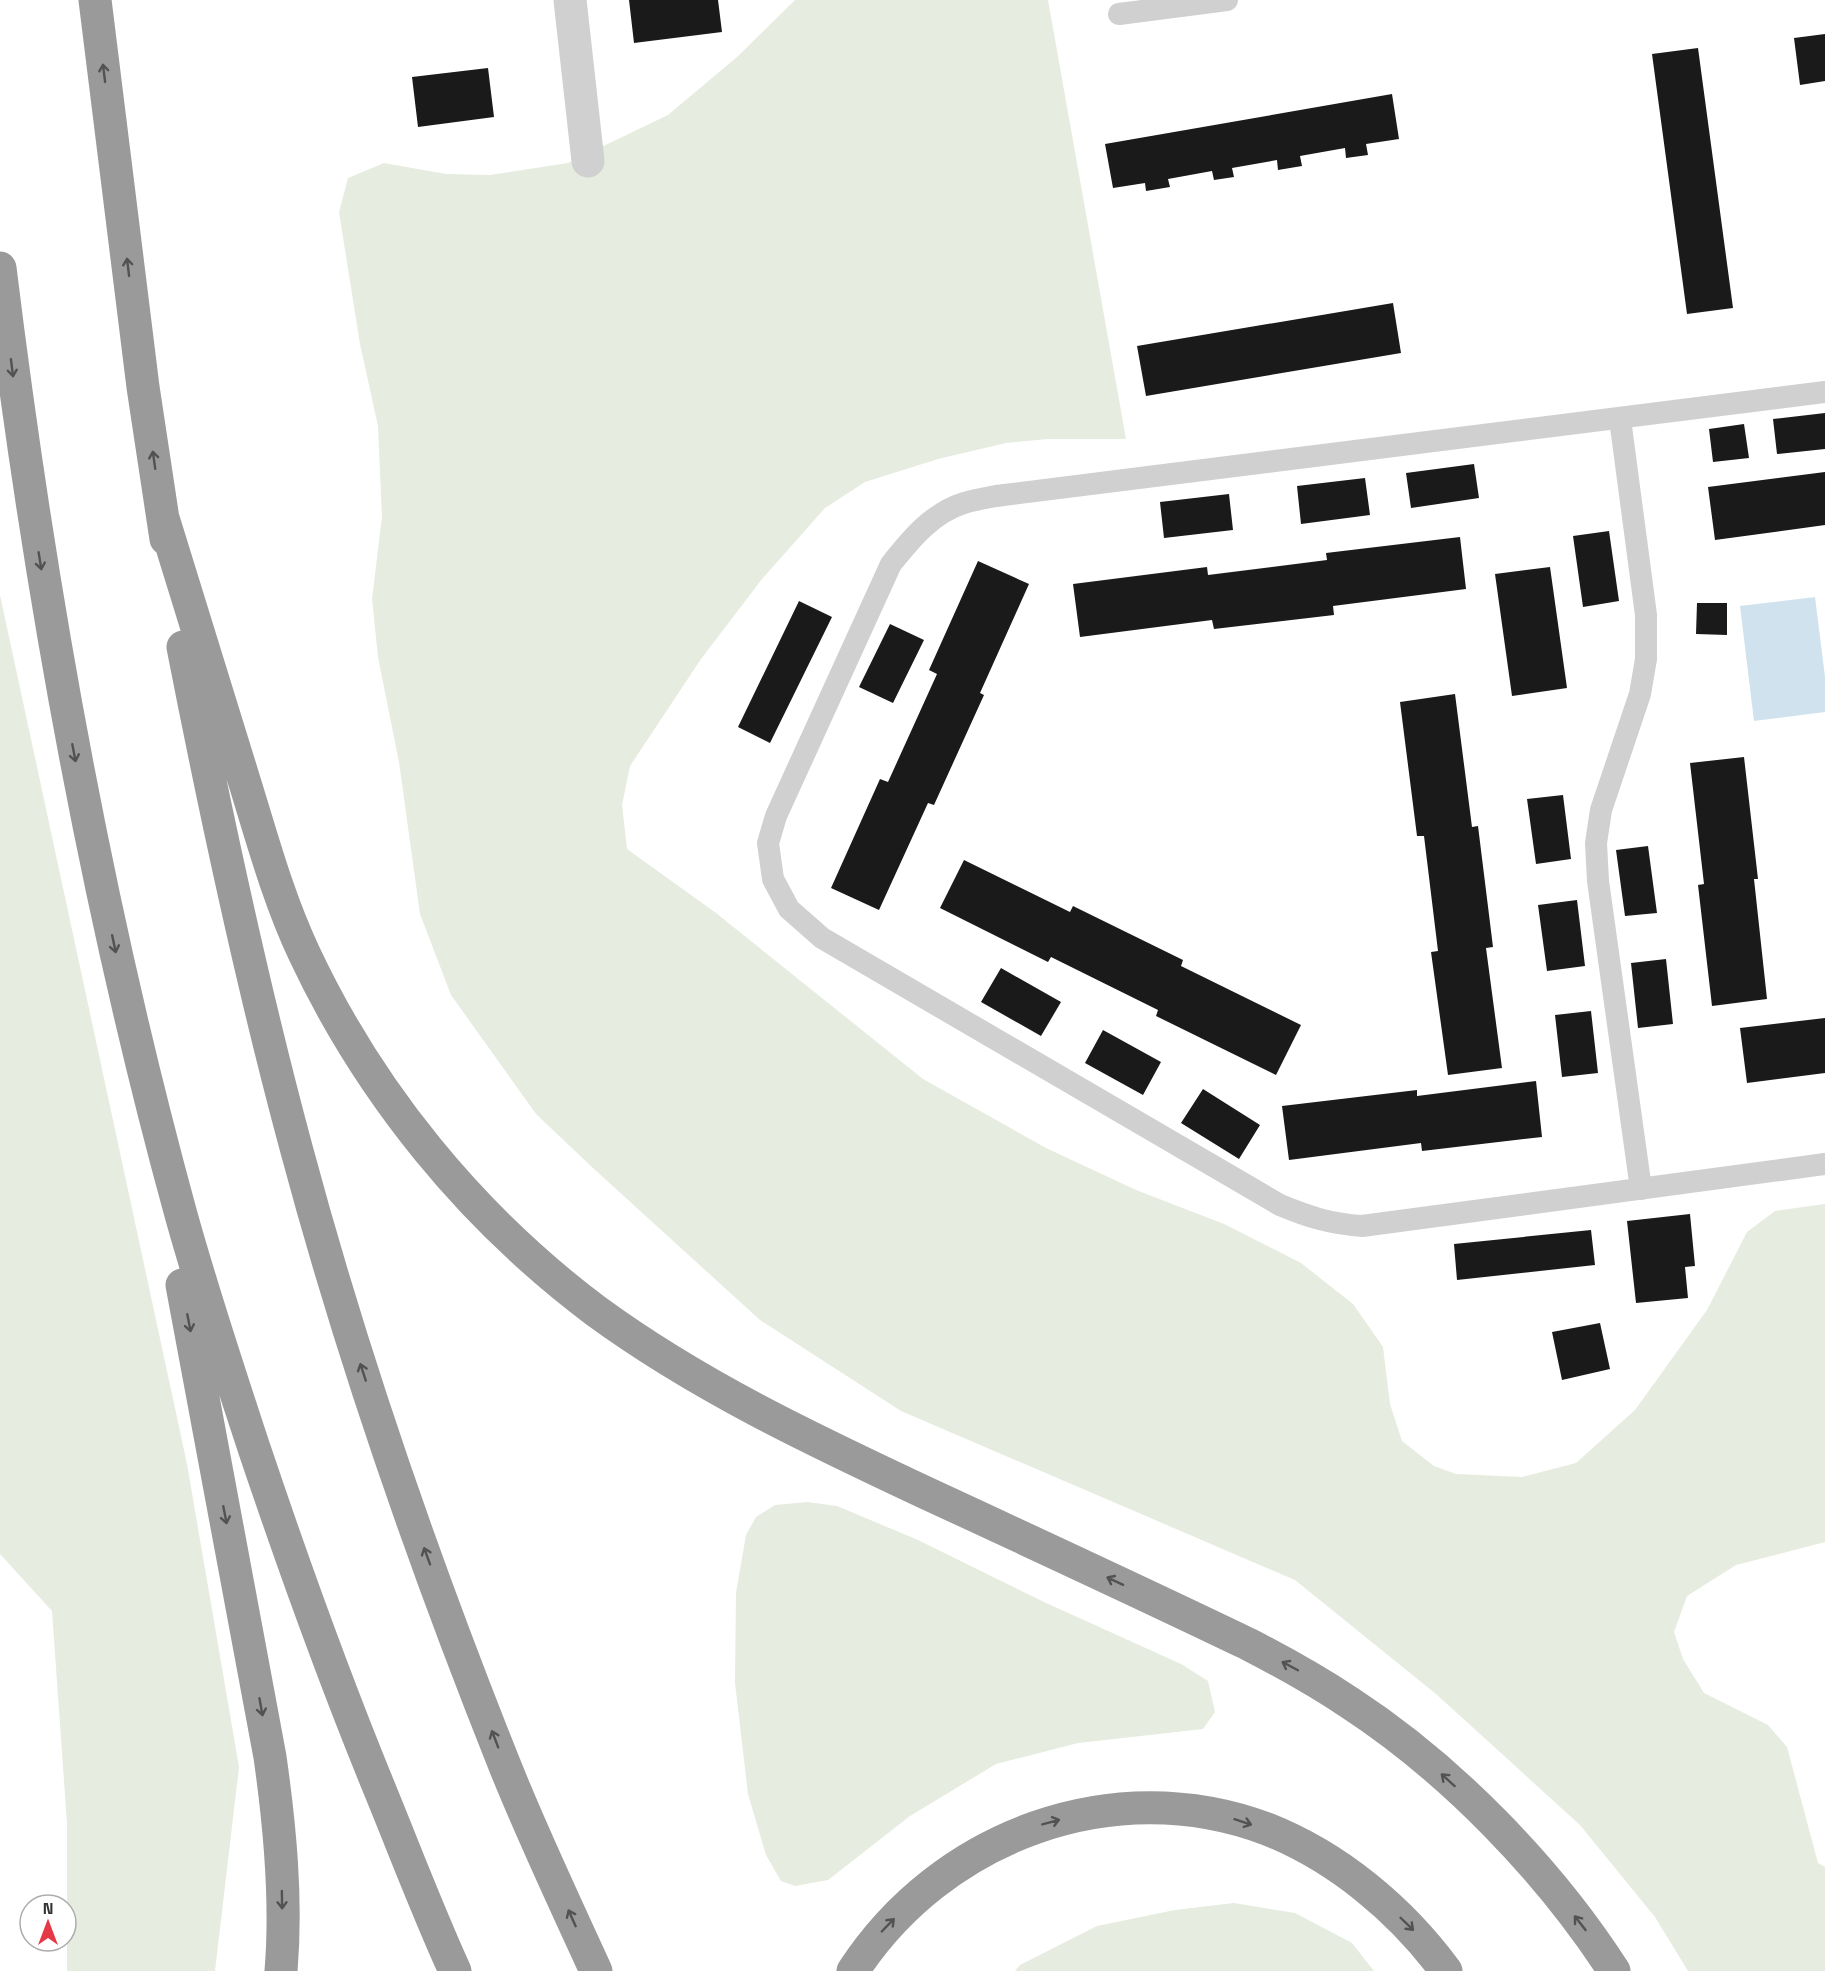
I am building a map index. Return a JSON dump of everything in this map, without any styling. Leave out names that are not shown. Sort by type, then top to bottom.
[{"type":"highway","points":[[95,0],[143,387],[163,518],[188,669],[235,900],[267,1039],[334,1279],[373,1402],[459,1647],[506,1769],[596,1971]]},
{"type":"highway","points":[[0,268],[20,426],[57,665],[90,834],[140,1059],[270,1757],[280,1857],[280,1971]]},
{"type":"highway","points":[[163,518],[273,872],[302,950],[346,1034],[376,1081],[407,1123],[473,1202],[511,1239],[595,1310],[641,1343],[690,1373],[743,1403],[848,1456],[1248,1644],[1298,1670],[1352,1704],[1401,1740],[1485,1815],[1551,1886],[1614,1971]]},
{"type":"highway","points":[[140,1059],[203,1292],[297,1576],[358,1738],[455,1971]]},
{"type":"highway","points":[[853,1971],[884,1929],[911,1902],[974,1854],[1010,1836],[1048,1822],[1124,1809],[1162,1808],[1234,1818],[1277,1834],[1322,1857],[1359,1882],[1389,1907],[1415,1933],[1446,1971]]},
{"type":"street","points":[[570,0],[588,161]]},
{"type":"lane","points":[[1119,14],[1227,0]]},
{"type":"lane","points":[[1825,392],[996,496],[963,503],[937,516],[913,537],[891,564],[776,816],[768,843],[773,879],[789,909],[822,938],[1280,1205],[1312,1218],[1362,1226],[1825,1164]]},
{"type":"lane","points":[[1620,418],[1646,615],[1646,658],[1640,694],[1601,810],[1596,843],[1598,881],[1641,1189]]},
{"type":"shaded area","points":[[795,0],[1048,0],[1126,439],[1047,439],[1006,443],[938,459],[865,482],[825,508],[762,579],[701,659],[630,766],[622,805],[627,849],[716,913],[923,1079],[1046,1148],[1136,1190],[1224,1224],[1301,1263],[1353,1304],[1383,1347],[1390,1404],[1402,1441],[1434,1466],[1456,1474],[1522,1477],[1576,1463],[1635,1410],[1707,1310],[1747,1232],[1775,1211],[1825,1204],[1825,1542],[1736,1565],[1687,1596],[1674,1632],[1683,1659],[1704,1693],[1768,1725],[1787,1747],[1818,1863],[1825,1867],[1825,1971],[1688,1971],[1655,1917],[1580,1825],[1436,1694],[1295,1580],[901,1411],[760,1320],[536,1114],[451,995],[420,914],[399,762],[378,657],[372,599],[382,517],[378,426],[360,344],[339,212],[348,178],[384,163],[446,174],[490,175],[568,163],[668,115],[737,57]]},
{"type":"shaded area","points":[[0,595],[187,1464],[239,1767],[215,1971],[67,1971],[67,1953],[78,1953],[78,1893],[67,1893],[67,1823],[52,1611],[0,1554]]},
{"type":"shaded area","points":[[807,1502],[837,1506],[918,1540],[1044,1602],[1181,1664],[1208,1681],[1215,1712],[1203,1729],[1078,1743],[996,1764],[910,1816],[828,1880],[795,1886],[781,1881],[766,1855],[748,1794],[735,1683],[736,1593],[746,1535],[756,1517],[775,1505]]},
{"type":"shaded area","points":[[1234,1903],[1295,1913],[1352,1943],[1374,1971],[1015,1971],[1020,1965],[1097,1926],[1175,1910]]},
{"type":"water","points":[[1815,597],[1825,677],[1825,712],[1754,721],[1740,606]]},
{"type":"building","points":[[629,0],[718,0],[722,32],[634,43]]},
{"type":"building","points":[[1825,34],[1825,81],[1800,85],[1794,38]]},
{"type":"building","points":[[1698,48],[1733,308],[1687,314],[1652,54]]},
{"type":"building","points":[[488,68],[494,117],[418,127],[412,77]]},
{"type":"building","points":[[1392,94],[1399,139],[1366,144],[1368,155],[1346,158],[1345,148],[1300,156],[1302,166],[1278,170],[1277,160],[1232,168],[1234,177],[1214,180],[1212,171],[1168,179],[1170,187],[1146,191],[1145,183],[1113,188],[1105,144]]},
{"type":"building","points":[[1393,303],[1401,353],[1146,396],[1137,346]]},
{"type":"building","points":[[1825,413],[1825,449],[1777,454],[1773,419]]},
{"type":"building","points":[[1744,424],[1749,458],[1713,462],[1709,429]]},
{"type":"building","points":[[1474,464],[1479,498],[1411,508],[1406,473]]},
{"type":"building","points":[[1825,472],[1825,525],[1715,540],[1708,487]]},
{"type":"building","points":[[1365,478],[1370,515],[1301,524],[1297,486]]},
{"type":"building","points":[[1229,494],[1233,530],[1164,538],[1160,502]]},
{"type":"building","points":[[1609,531],[1619,601],[1583,607],[1573,536]]},
{"type":"building","points":[[1460,537],[1466,589],[1333,606],[1334,615],[1214,629],[1212,620],[1080,637],[1073,584],[1207,567],[1208,575],[1327,560],[1326,553]]},
{"type":"building","points":[[978,561],[1029,584],[980,693],[984,695],[934,805],[928,803],[879,910],[831,888],[880,779],[888,782],[937,674],[929,670]]},
{"type":"building","points":[[1550,567],[1567,688],[1512,696],[1495,574]]},
{"type":"building","points":[[799,601],[832,617],[770,743],[738,727]]},
{"type":"building","points":[[1697,603],[1727,603],[1727,635],[1696,634]]},
{"type":"building","points":[[890,624],[924,640],[893,703],[859,687]]},
{"type":"building","points":[[1455,694],[1472,827],[1478,826],[1493,947],[1486,948],[1502,1068],[1448,1075],[1431,952],[1438,951],[1424,836],[1417,836],[1400,702]]},
{"type":"building","points":[[1744,757],[1758,879],[1754,879],[1767,999],[1712,1006],[1698,885],[1704,884],[1690,763]]},
{"type":"building","points":[[1563,795],[1571,859],[1536,864],[1527,799]]},
{"type":"building","points":[[1648,846],[1657,913],[1625,916],[1616,850]]},
{"type":"building","points":[[964,860],[1070,912],[1073,906],[1183,960],[1181,966],[1301,1025],[1276,1075],[1156,1016],[1158,1010],[1051,957],[1048,962],[940,908]]},
{"type":"building","points":[[1577,900],[1585,966],[1547,971],[1538,905]]},
{"type":"building","points":[[1666,959],[1673,1024],[1638,1028],[1631,963]]},
{"type":"building","points":[[1001,968],[1061,1002],[1041,1036],[981,1002]]},
{"type":"building","points":[[1591,1011],[1598,1073],[1562,1077],[1555,1015]]},
{"type":"building","points":[[1825,1018],[1825,1073],[1747,1083],[1740,1028]]},
{"type":"building","points":[[1103,1030],[1161,1062],[1143,1095],[1085,1063]]},
{"type":"building","points":[[1536,1081],[1542,1137],[1422,1151],[1421,1143],[1289,1160],[1282,1106],[1417,1090],[1417,1096]]},
{"type":"building","points":[[1203,1089],[1260,1125],[1239,1159],[1181,1123]]},
{"type":"building","points":[[1690,1214],[1695,1266],[1685,1267],[1688,1298],[1636,1303],[1627,1221]]},
{"type":"building","points":[[1591,1230],[1595,1265],[1457,1280],[1454,1244]]},
{"type":"building","points":[[1600,1323],[1610,1369],[1562,1380],[1552,1332]]}]
